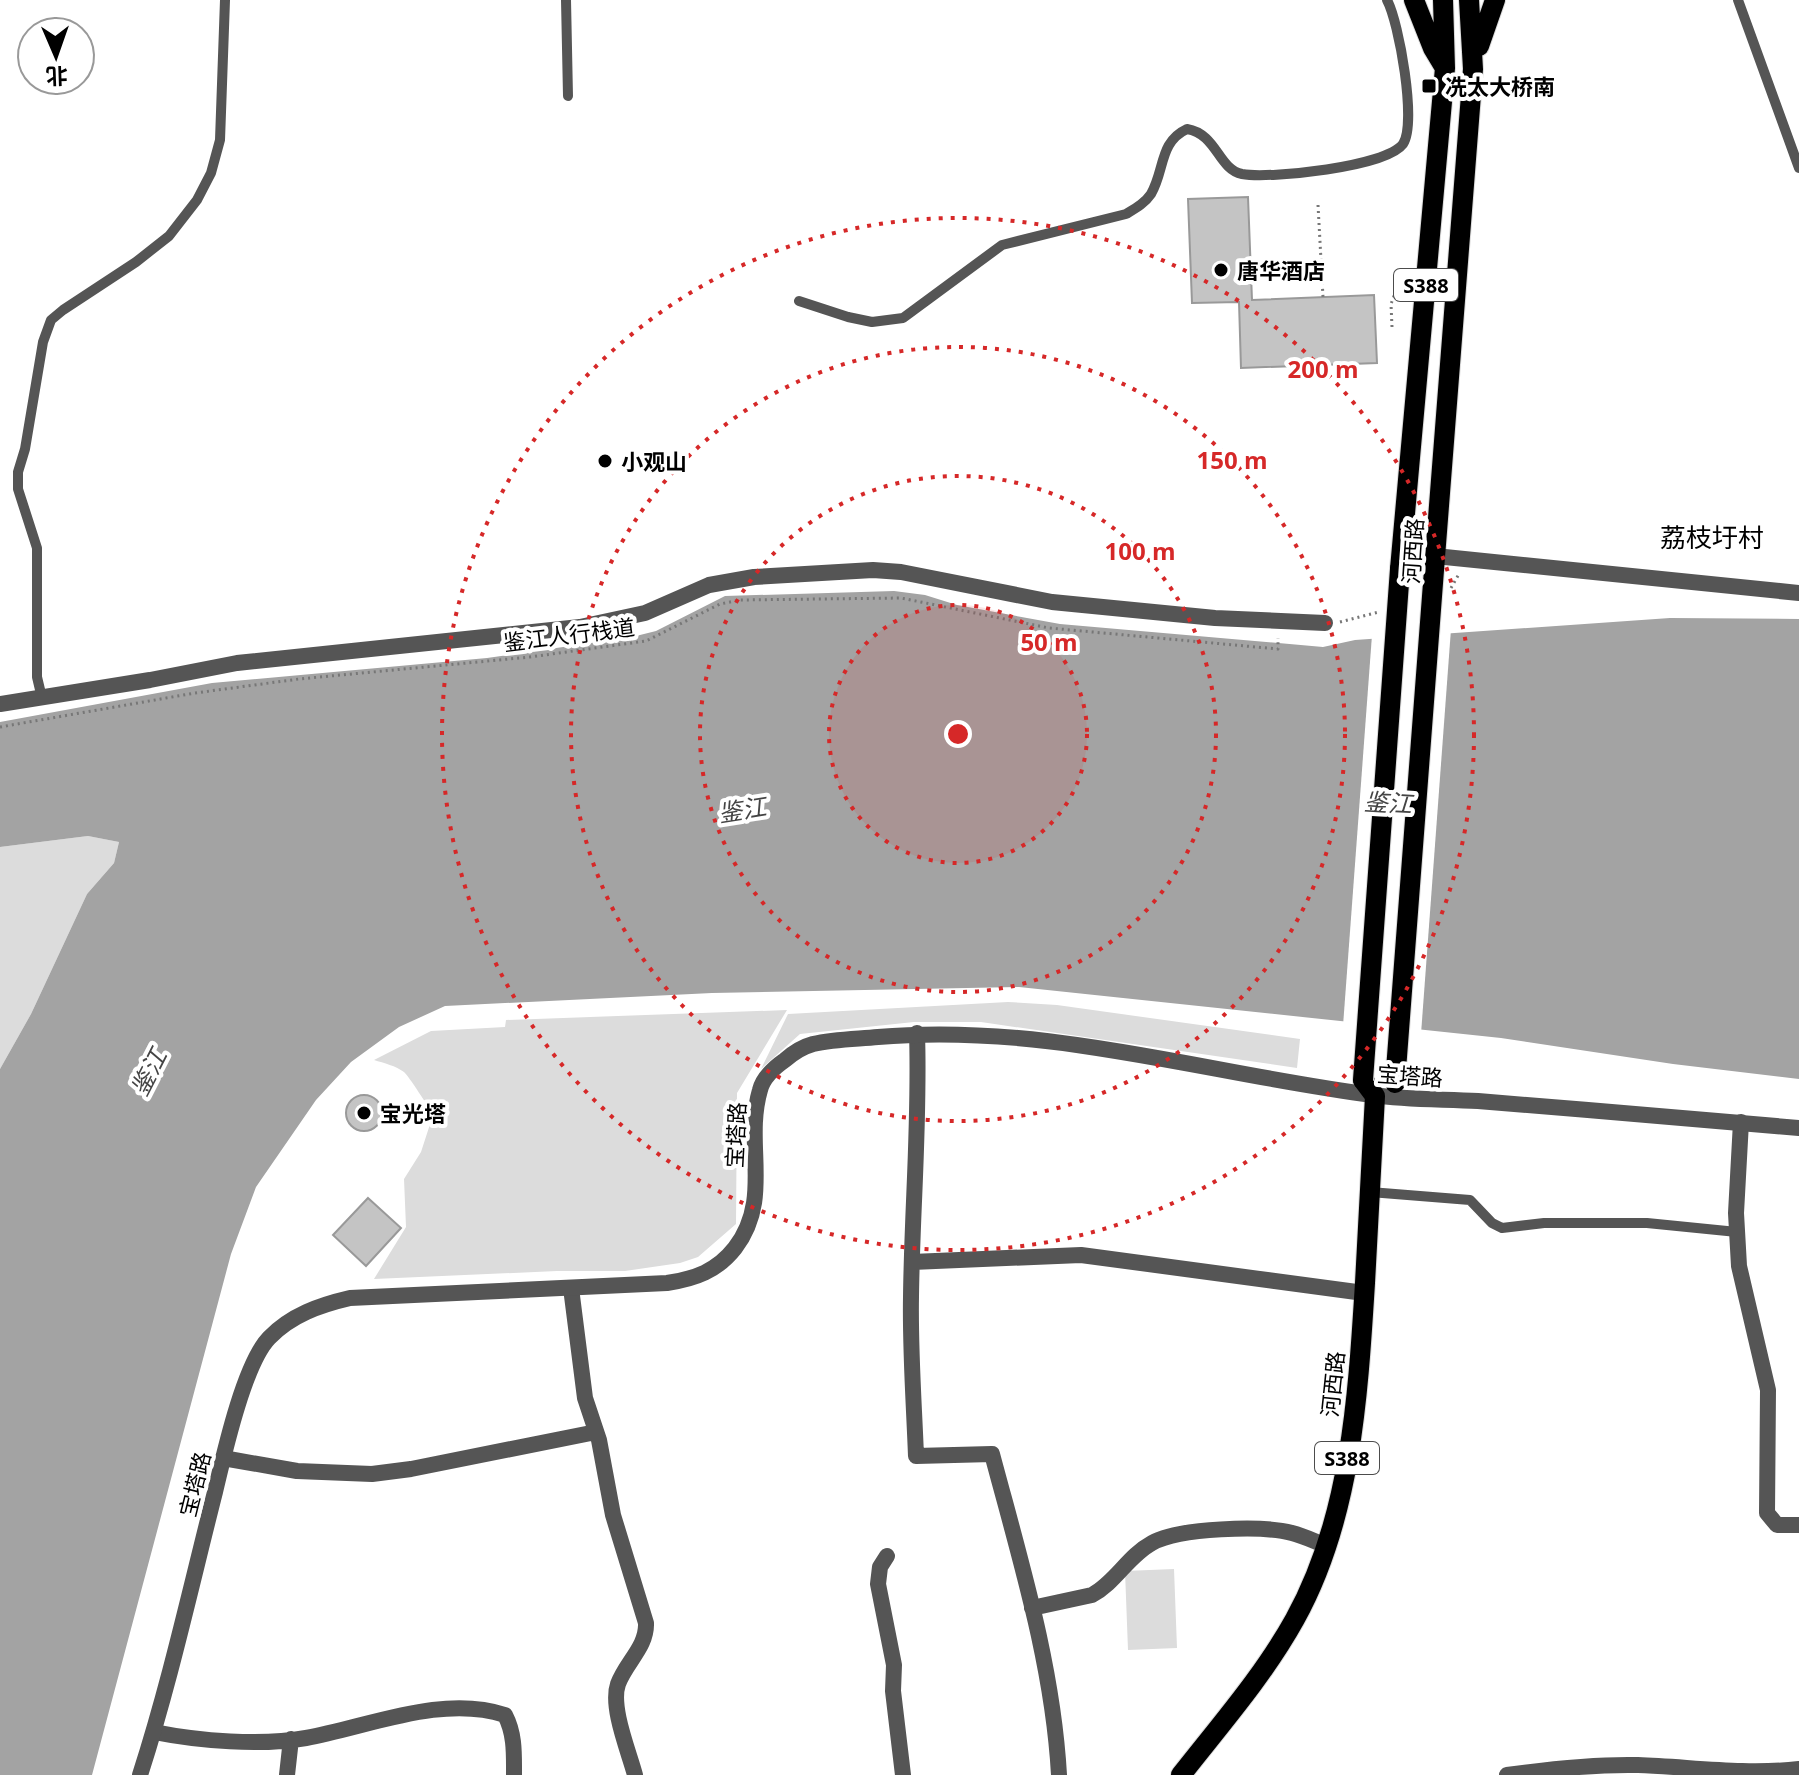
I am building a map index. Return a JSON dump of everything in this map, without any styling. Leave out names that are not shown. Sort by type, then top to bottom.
[{"type":"main road","points":[[1414,0],[1433,48],[1445,68]]},
{"type":"main road","name":"河西路","points":[[1181,1775],[1260,1674],[1296,1617],[1327,1546],[1340,1501],[1348,1454],[1364,1293],[1370,1192],[1369,1088],[1400,569],[1445,68],[1443,0]]},
{"type":"main road","name":"河西路","points":[[1369,1088],[1395,1083],[1473,69],[1469,0]]},
{"type":"main road","points":[[1473,69],[1483,29],[1495,0]]},
{"type":"main road","points":[[1430,241],[1460,244]]},
{"type":"street","points":[[1435,563],[1799,593]]},
{"type":"street","points":[[0,704],[237,663],[580,627],[645,613],[699,588],[723,581],[873,570],[901,572],[1065,603],[1215,618],[1325,623]]},
{"type":"street","points":[[917,1033],[918,1153],[912,1262],[916,1456],[992,1454],[1012,1524],[1051,1695],[1059,1775]]},
{"type":"street","name":"宝塔路","points":[[140,1775],[154,1732],[223,1458],[253,1363],[268,1339],[292,1320],[320,1305],[350,1298],[667,1283],[709,1272],[728,1257],[745,1235],[755,1209],[754,1121],[760,1086],[795,1051],[812,1044],[917,1033],[999,1036],[1079,1044],[1369,1088],[1799,1128]]},
{"type":"street","points":[[1741,1122],[1737,1232],[1739,1266],[1768,1390],[1767,1513],[1777,1525],[1799,1525]]},
{"type":"street","points":[[912,1262],[1081,1255],[1364,1293]]},
{"type":"street","points":[[571,1288],[585,1398],[596,1432],[613,1515],[646,1623],[641,1646],[624,1672],[616,1695],[635,1775]]},
{"type":"street","points":[[223,1458],[297,1471],[372,1474],[596,1432]]},
{"type":"street","points":[[1032,1608],[1083,1598],[1100,1591],[1135,1554],[1171,1535],[1265,1529],[1291,1533],[1327,1546]]},
{"type":"street","points":[[887,1556],[878,1575],[878,1584],[894,1665],[893,1691],[903,1775]]},
{"type":"street","points":[[154,1732],[188,1739],[291,1739],[429,1711],[454,1708],[492,1711],[505,1715],[510,1725],[514,1775]]},
{"type":"street","points":[[287,1775],[291,1739]]},
{"type":"street","points":[[1507,1775],[1636,1765],[1720,1774],[1774,1773],[1799,1769]]},
{"type":"lane","points":[[42,698],[37,677],[37,548],[18,489],[18,472],[25,449],[43,342],[51,320],[169,236],[197,200],[211,173],[220,140],[225,0]]},
{"type":"lane","points":[[566,0],[568,96]]},
{"type":"lane","points":[[799,301],[872,322],[903,318],[1002,245],[1126,214],[1143,204],[1155,183],[1170,140],[1187,129],[1195,130],[1211,142],[1228,167],[1239,174],[1343,167],[1392,153],[1403,144],[1408,113],[1407,88],[1397,33],[1387,0]]},
{"type":"lane","points":[[1738,0],[1799,168]]},
{"type":"lane","points":[[1403,277],[1456,281]]},
{"type":"lane","points":[[1370,1192],[1470,1200],[1492,1223],[1502,1228],[1544,1223],[1647,1223],[1737,1232]]},
{"type":"path","points":[[1318,205],[1323,297]]},
{"type":"path","points":[[1392,327],[1391,304],[1403,277]]},
{"type":"path","name":"鉴江人行栈道","points":[[0,727],[195,693],[328,675],[530,657],[646,641],[720,604],[740,600],[901,598],[1049,628],[1278,649]]},
{"type":"shaded area","points":[[88,836],[119,842],[114,863],[87,894],[31,1014],[0,1069],[0,847]]},
{"type":"shaded area","points":[[1008,1002],[1057,1005],[1300,1039],[1297,1068],[981,1022],[914,1022],[800,1034],[761,1069],[788,1014]]},
{"type":"shaded area","points":[[787,1010],[737,1093],[736,1224],[698,1257],[680,1263],[625,1271],[374,1279],[406,1227],[404,1179],[421,1152],[433,1115],[404,1072],[374,1060],[431,1031],[505,1027],[506,1020]]},
{"type":"shaded area","points":[[1174,1569],[1177,1648],[1128,1650],[1125,1571]]},
{"type":"water","name":"鉴江","points":[[894,591],[1060,624],[1323,647],[1355,640],[1670,618],[1799,619],[1799,1079],[1501,1038],[1019,987],[712,993],[445,1006],[399,1027],[351,1062],[316,1100],[256,1187],[231,1254],[92,1775],[0,1775],[0,1069],[31,1014],[87,894],[114,863],[119,842],[88,836],[0,847],[0,722],[212,683],[487,658],[632,637],[656,631],[725,596]]},
{"type":"pier","points":[[1451,629],[1421,1034],[1343,1026],[1372,635]]},
{"type":"building","points":[[1248,197],[1252,300],[1374,295],[1377,363],[1241,368],[1239,302],[1192,303],[1188,199]]},
{"type":"building","name":"宝光塔","points":[[364,1095],[376,1101],[382,1113],[376,1125],[364,1131],[352,1125],[346,1113],[352,1101]]},
{"type":"building","points":[[368,1198],[401,1228],[366,1266],[333,1235]]},
{"type":"place","name":"冼太大桥南","points":[[1429,86]]},
{"type":"place","name":"唐华酒店","points":[[1221,270]]},
{"type":"place","name":"小观山","points":[[605,461]]},
{"type":"place","name":"宝光塔","points":[[364,1113]]},
{"type":"district","name":"荔枝圩村","points":[[1712,537]]}]
